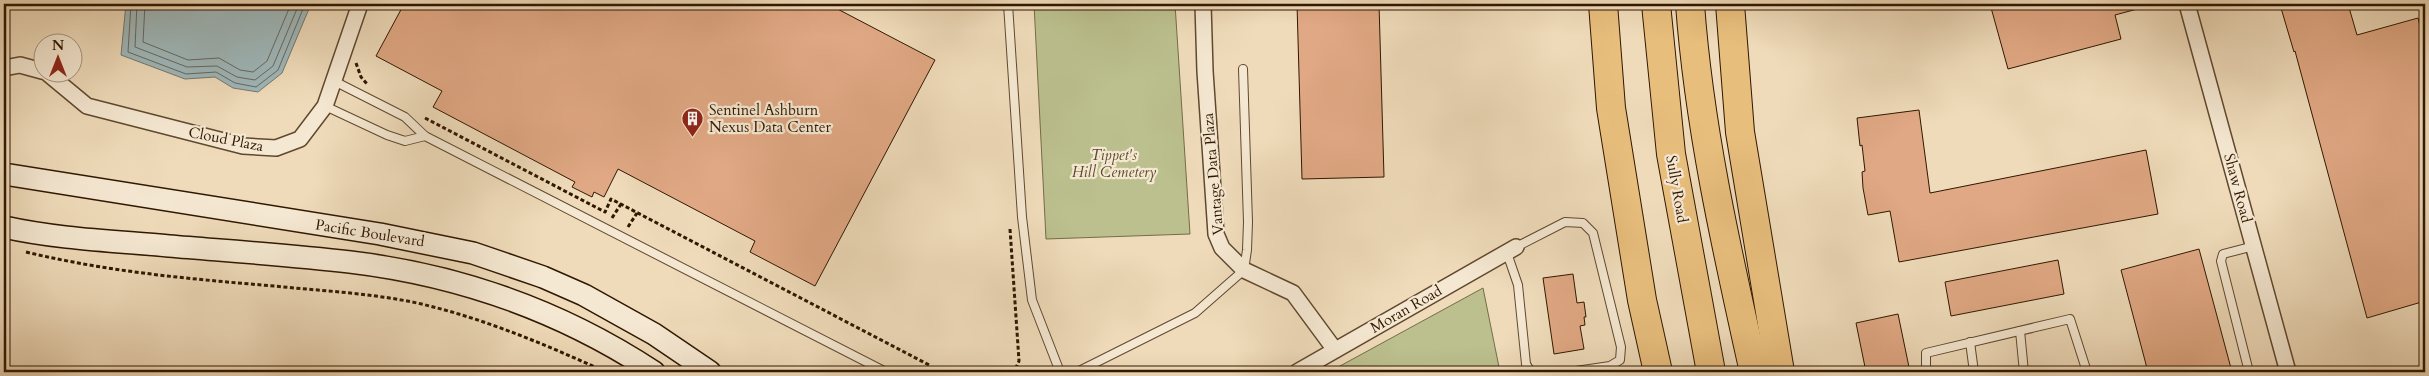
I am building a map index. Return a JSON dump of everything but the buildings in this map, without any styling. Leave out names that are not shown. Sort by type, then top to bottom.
[{"type":"highway","points":[[1603,4],[1611,108],[1642,300],[1658,372]]},
{"type":"highway","name":"Sully Road","points":[[1656,4],[1671,154],[1710,372]]},
{"type":"highway","points":[[1690,4],[1693,49],[1721,222],[1754,372]]},
{"type":"highway","points":[[1730,4],[1740,132],[1780,372]]},
{"type":"main road","name":"Pacific Boulevard","points":[[4,174],[380,234],[473,253],[543,277],[584,295],[654,334],[710,372]]},
{"type":"main road","points":[[4,227],[26,232],[101,240],[351,262],[422,275],[503,297],[549,314],[594,335],[654,372]]},
{"type":"street","name":"Cloud Plaza","points":[[58,82],[87,106],[243,146],[276,148],[300,140],[325,106],[360,4]]},
{"type":"street","name":"Vantage Data Plaza","points":[[1203,4],[1204,71],[1216,234],[1222,248],[1244,270],[1293,293],[1335,350]]},
{"type":"street","name":"Shaw Road","points":[[2187,4],[2288,372]]},
{"type":"street","points":[[4,68],[20,65],[32,68]]},
{"type":"street","name":"Moran Road","points":[[1297,372],[1511,250]]},
{"type":"lane","points":[[1008,4],[1022,217],[1032,300],[1060,372]]},
{"type":"lane","points":[[1077,372],[1195,313],[1244,270],[1248,222],[1243,69]]},
{"type":"lane","points":[[334,81],[405,117],[425,136],[886,372]]},
{"type":"lane","points":[[325,106],[387,135],[405,141],[425,136]]},
{"type":"lane","points":[[1531,372],[1526,364],[1518,284],[1511,250],[1565,222],[1583,223],[1593,233],[1622,348],[1620,360],[1610,366],[1569,372]]},
{"type":"lane","points":[[2249,372],[2221,261],[2223,254],[2254,246]]},
{"type":"lane","points":[[1926,372],[1926,353],[2070,319],[2087,372]]},
{"type":"lane","points":[[2020,331],[2024,372]]},
{"type":"lane","points":[[1970,342],[1974,372]]},
{"type":"path","points":[[356,59],[361,76],[370,88]]},
{"type":"path","points":[[419,116],[605,212],[611,199],[621,204],[932,366],[929,372]]},
{"type":"path","points":[[606,227],[621,204]]},
{"type":"path","points":[[622,236],[637,213]]},
{"type":"path","points":[[1009,220],[1019,361],[1014,372]]},
{"type":"path","points":[[22,251],[84,266],[133,273],[361,294],[416,303],[528,337],[606,372]]},
{"type":"green space","name":"Tippet's Hill Cemetery","points":[[1034,4],[1175,4],[1190,234],[1046,239]]},
{"type":"green space","points":[[1483,288],[1500,372],[1329,372]]},
{"type":"water","points":[[126,4],[311,4],[282,73],[258,92],[233,88],[215,77],[185,79],[121,55]]},
{"type":"place","name":"Sentinel Ashburn Nexus Data Center","points":[[693,138]]}]
